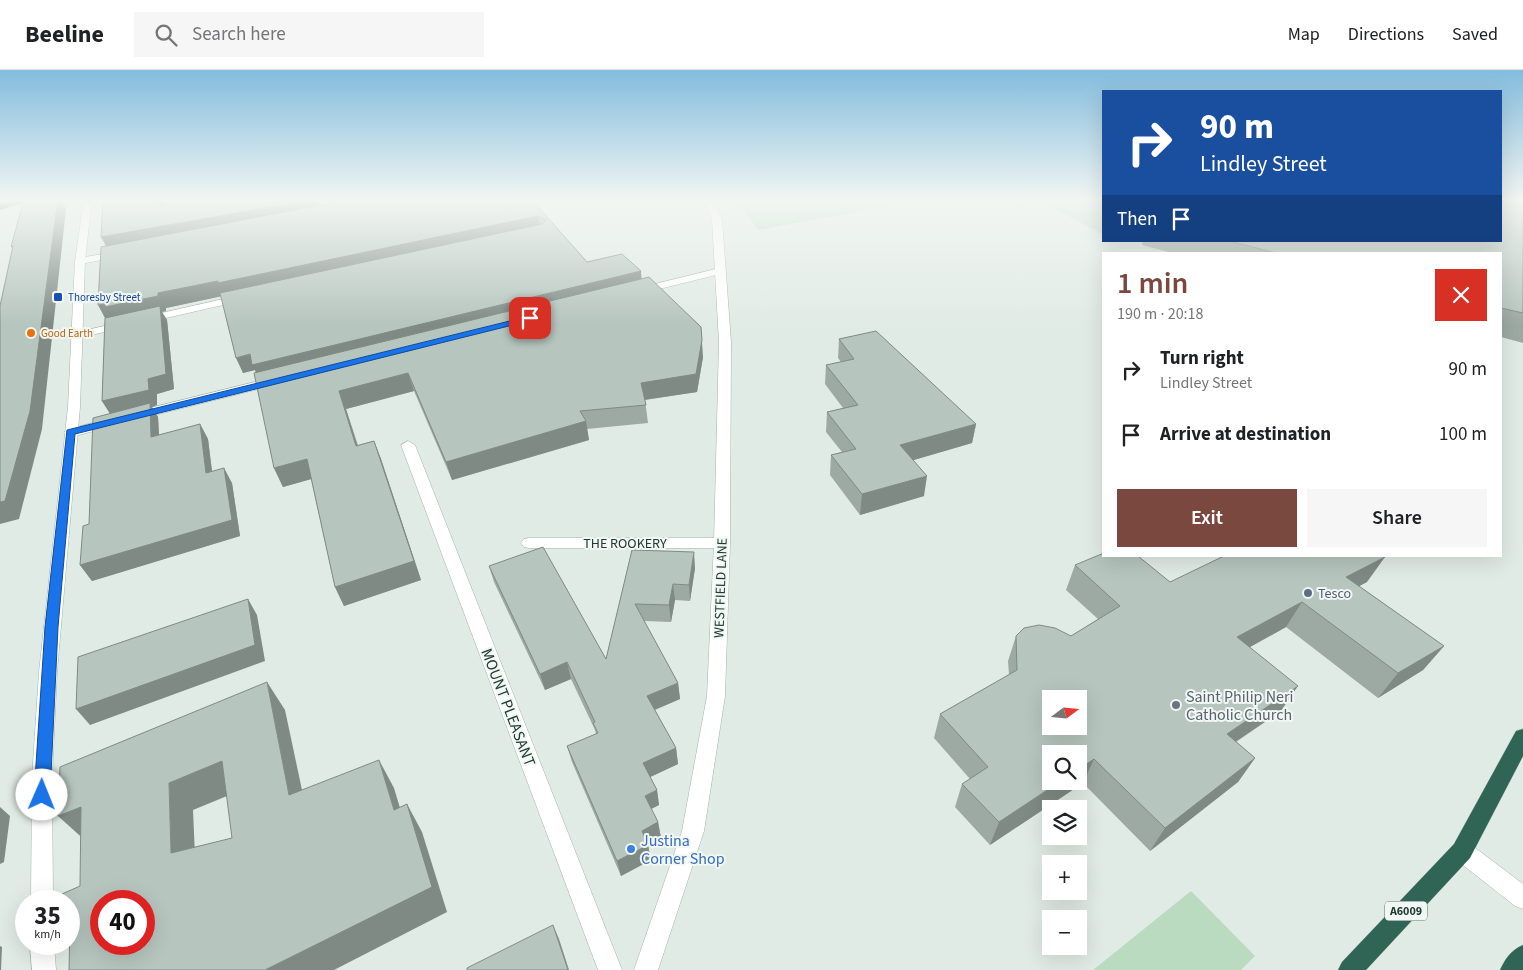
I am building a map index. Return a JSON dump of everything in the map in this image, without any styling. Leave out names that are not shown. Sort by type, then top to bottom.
[{"type":"highway","name":"A6009","points":[[1350,970],[1462,851],[1523,738]]},
{"type":"highway","points":[[1512,970],[1523,957]]},
{"type":"street","points":[[42,890],[42,778],[48,672],[78,335],[80,261],[83,241]]},
{"type":"street","name":"WESTFIELD LANE","points":[[646,970],[693,830],[716,696],[722,543],[725,342],[719,241]]},
{"type":"street","points":[[80,261],[128,252]]},
{"type":"street","points":[[624,295],[720,271]]},
{"type":"street","points":[[78,335],[256,295]]},
{"type":"street","points":[[70,433],[285,379]]},
{"type":"street","name":"MOUNT PLEASANT","points":[[408,445],[610,970]]},
{"type":"street","name":"THE ROOKERY","points":[[529,543],[722,543]]},
{"type":"street","points":[[1462,851],[1523,898]]},
{"type":"street","points":[[43,955],[44,970]]},
{"type":"green space","points":[[1191,891],[1255,956],[1241,970],[1093,970]]},
{"type":"building","points":[[13,241],[52,241],[30,411],[5,501],[0,502],[0,306],[13,246],[11,247]]},
{"type":"building","points":[[132,241],[419,241],[218,283],[218,281],[158,293],[158,296],[105,307],[105,304],[98,305],[101,247]]},
{"type":"building","points":[[463,241],[568,241],[587,262],[622,254],[641,271],[252,365],[250,354],[236,358],[220,293]]},
{"type":"building","points":[[1523,241],[1523,313],[1502,308],[1502,252],[1272,252],[1233,242]]},
{"type":"building","points":[[649,277],[701,327],[702,340],[696,374],[641,383],[646,405],[580,411],[586,421],[446,462],[408,373],[339,391],[356,446],[374,441],[414,561],[335,587],[307,459],[274,468],[254,373]]},
{"type":"building","points":[[160,306],[166,374],[148,379],[149,390],[102,401],[105,318]]},
{"type":"building","points":[[876,331],[976,424],[900,445],[927,476],[862,494],[831,455],[856,449],[827,412],[858,405],[826,365],[854,359],[839,339]]},
{"type":"building","points":[[150,403],[151,437],[200,424],[206,473],[224,468],[232,520],[80,565],[83,526],[89,524],[93,418]]},
{"type":"building","points":[[543,547],[606,659],[632,550],[694,552],[689,585],[673,584],[669,605],[635,604],[678,683],[647,696],[676,748],[643,763],[657,790],[645,796],[658,822],[642,831],[648,845],[617,861],[567,746],[598,733],[593,723],[595,722],[567,662],[540,674],[489,566]]},
{"type":"building","points":[[1102,554],[1102,557],[1139,557],[1170,582],[1222,557],[1385,557],[1346,577],[1444,646],[1398,673],[1302,602],[1237,637],[1298,686],[1227,734],[1255,758],[1165,828],[1094,759],[1087,764],[1087,745],[1042,745],[1042,790],[1047,790],[999,822],[962,784],[988,767],[940,714],[1017,670],[1016,636],[1024,628],[1039,625],[1055,628],[1071,636],[1120,606],[1075,565]]},
{"type":"building","points":[[248,599],[255,645],[76,709],[78,657]]},
{"type":"building","points":[[267,682],[289,795],[379,760],[394,810],[407,804],[432,887],[265,970],[69,970],[69,955],[80,955],[80,890],[71,890],[80,886],[81,807],[58,816],[60,767]],"holes":[[[222,761],[232,838],[171,853],[169,783]]]},
{"type":"building","points":[[553,925],[568,970],[467,970],[467,968]]},
{"type":"place","name":"Thoresby Street","points":[[58,297]]},
{"type":"place","name":"Good Earth","points":[[31,333]]},
{"type":"place","name":"Tesco","points":[[1308,593]]},
{"type":"place","name":"Saint Philip Neri Catholic Church","points":[[1176,705]]},
{"type":"place","name":"Justina Corner Shop","points":[[631,849]]},
{"type":"route","points":[[42,795],[48,672],[70,433],[530,318]]}]
